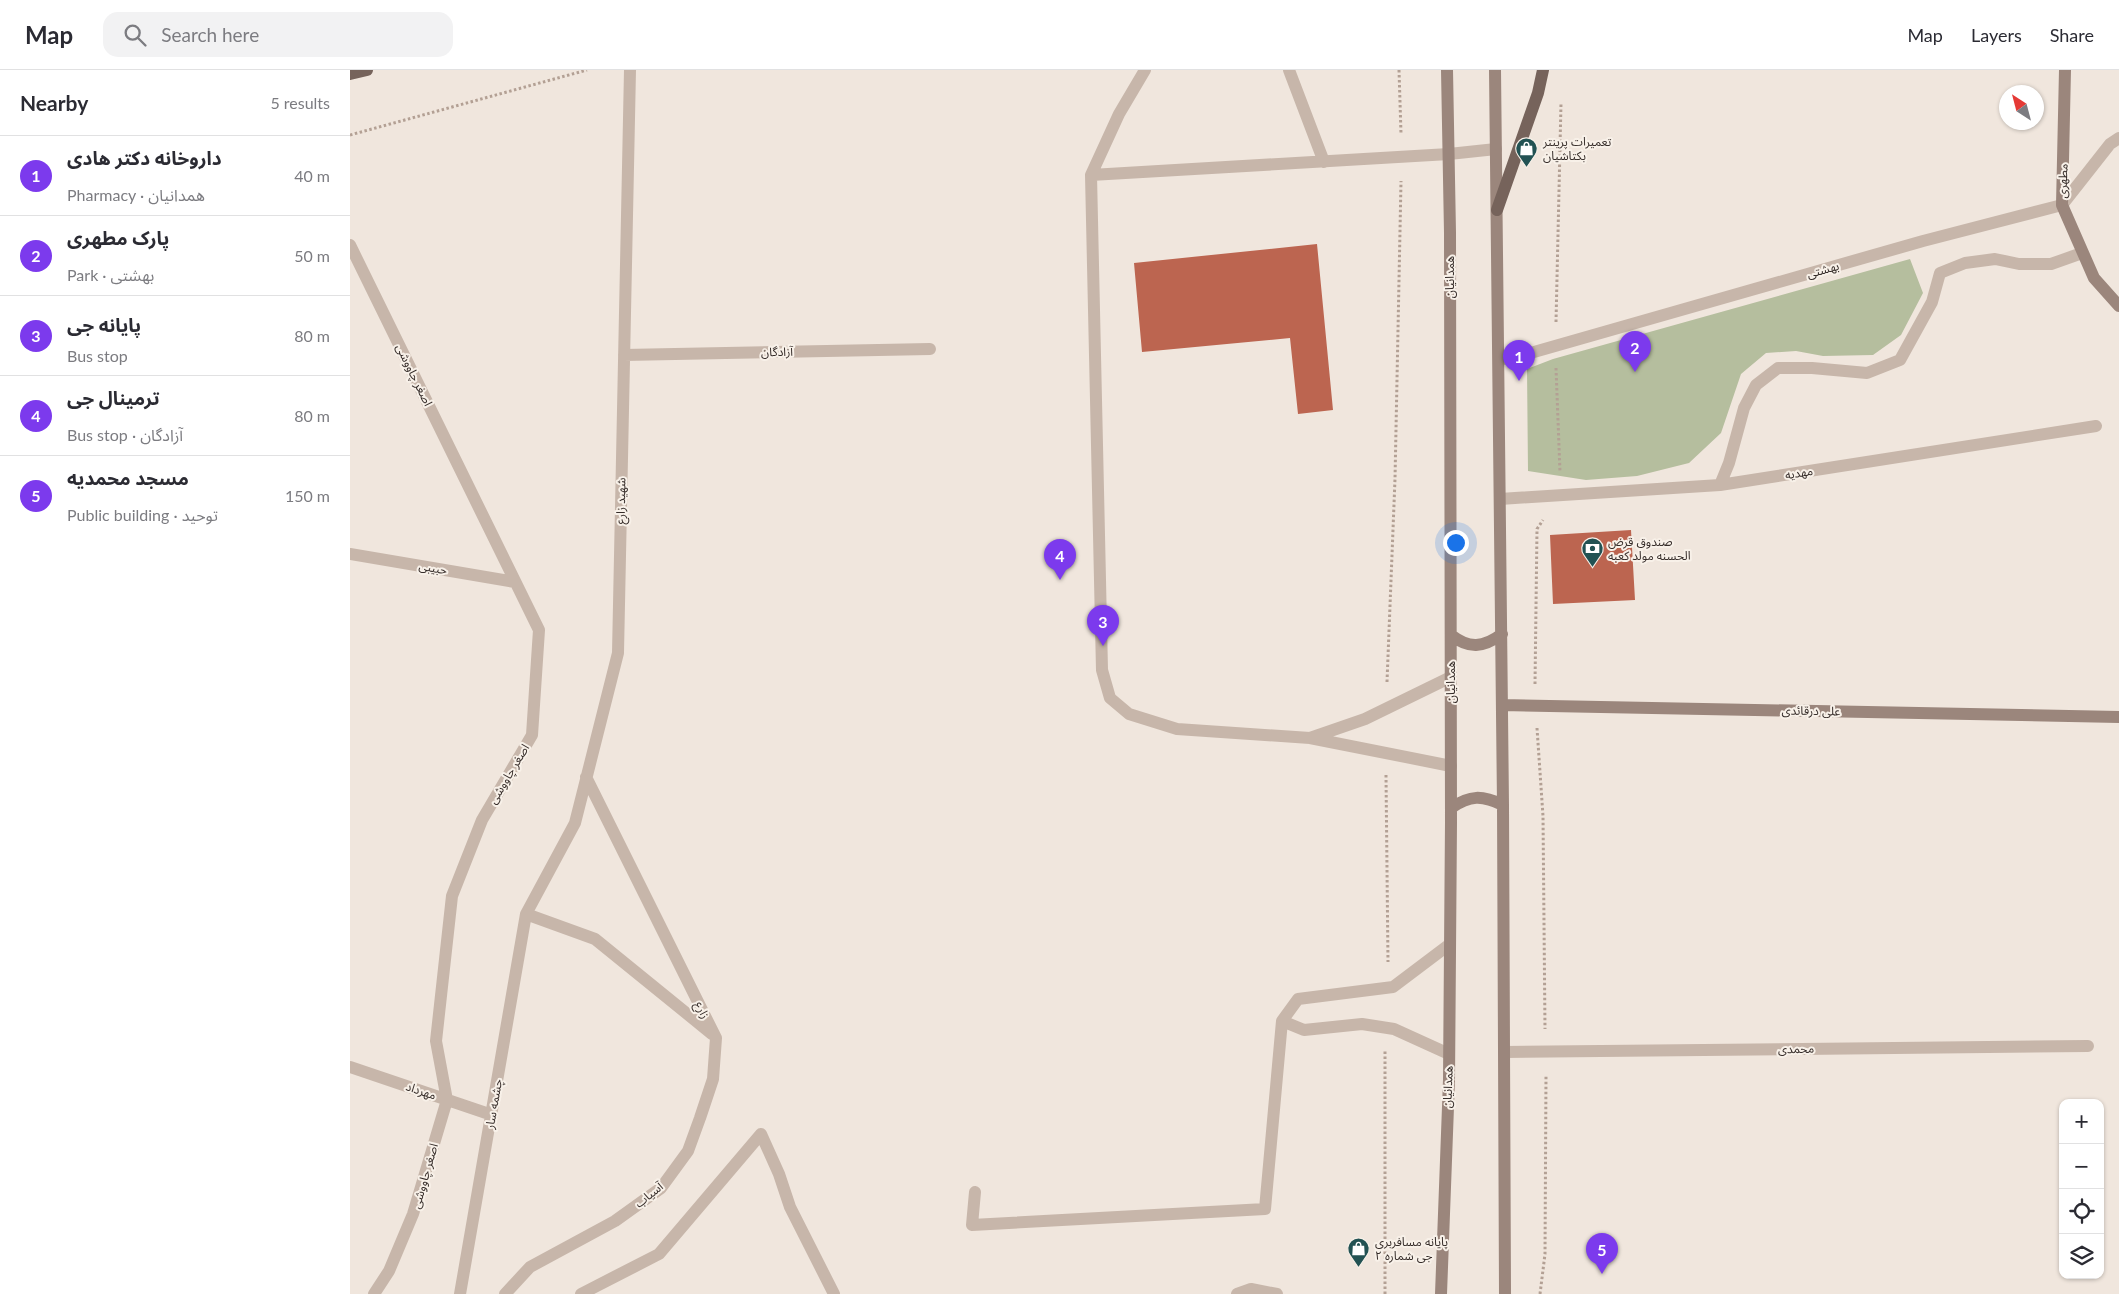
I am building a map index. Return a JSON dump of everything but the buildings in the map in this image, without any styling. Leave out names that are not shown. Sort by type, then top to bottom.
[{"type":"main road","points":[[350,74],[366,70]]},
{"type":"main road","name":"همدانیان","points":[[1441,1294],[1449,1054],[1451,808],[1449,154],[1447,70]]},
{"type":"main road","points":[[1495,70],[1507,1291]]},
{"type":"main road","points":[[1497,210],[1538,93],[1544,70]]},
{"type":"main road","name":"مطهری","points":[[2065,70],[2062,205],[2094,278],[2119,306]]},
{"type":"main road","points":[[1450,635],[1463,644],[1473,645],[1484,644],[1502,634]]},
{"type":"main road","name":"علی درقائدی","points":[[1502,705],[2119,717]]},
{"type":"main road","points":[[1451,808],[1463,799],[1478,797],[1503,805]]},
{"type":"street","name":"شهید زارع","points":[[526,914],[575,823],[618,653],[630,70]]},
{"type":"street","points":[[1145,70],[1119,114],[1091,175],[1102,670],[1110,698],[1129,714],[1177,729],[1310,738],[1451,766]]},
{"type":"street","points":[[1290,70],[1324,162]]},
{"type":"street","points":[[2062,205],[2110,144],[2119,138]]},
{"type":"street","points":[[1091,175],[1449,154],[1496,149]]},
{"type":"street","name":"بهشتی","points":[[1498,360],[1534,352],[1923,241],[2062,205]]},
{"type":"street","name":"اصغر چاووشی","points":[[350,245],[539,630],[532,735],[482,820],[452,896],[436,1041],[447,1100],[413,1214],[389,1271],[374,1294]]},
{"type":"street","points":[[1720,485],[1729,463],[1744,408],[1756,385],[1778,368],[1812,368],[1867,373],[1900,360],[1932,302],[1940,273],[1965,263],[1995,259],[2019,264],[2051,264],[2082,253]]},
{"type":"street","name":"آزادگان","points":[[624,355],[930,349]]},
{"type":"street","name":"مهدیه","points":[[1500,500],[1720,485],[2096,426]]},
{"type":"street","name":"حبیبی","points":[[350,554],[515,582]]},
{"type":"street","points":[[1310,738],[1365,719],[1451,677]]},
{"type":"street","name":"زارع","points":[[586,777],[716,1038]]},
{"type":"street","name":"زارع","points":[[526,914],[595,939],[716,1038]]},
{"type":"street","name":"چشمه سار","points":[[462,1293],[526,914]]},
{"type":"street","points":[[975,1192],[972,1225],[1265,1209],[1282,1021],[1298,999],[1393,987],[1450,944]]},
{"type":"street","points":[[1282,1021],[1304,1030],[1362,1024],[1394,1029],[1449,1054]]},
{"type":"street","name":"آسیاب","points":[[505,1294],[530,1267],[615,1221],[661,1188],[688,1151],[713,1079],[716,1038]]},
{"type":"street","name":"محمدی","points":[[1504,1052],[2088,1046]]},
{"type":"street","name":"مهرداد","points":[[350,1067],[492,1115]]},
{"type":"street","points":[[581,1294],[659,1254],[760,1134],[779,1174],[790,1207],[834,1294]]},
{"type":"street","points":[[1237,1294],[1252,1289],[1277,1294]]},
{"type":"path","points":[[350,135],[587,70]]},
{"type":"green space","points":[[1910,259],[1923,293],[1901,335],[1873,355],[1823,356],[1796,351],[1766,353],[1741,374],[1721,433],[1689,463],[1637,476],[1586,480],[1528,471],[1527,369],[1553,359]]},
{"type":"place","name":"تعمیرات پرینتر بکتاشیان","points":[[1527,168]]},
{"type":"place","name":"پارک مطهری","points":[[1635,372]]},
{"type":"place","name":"داروخانه دکتر هادی","points":[[1519,381]]},
{"type":"place","name":"صندوق قرض الحسنه مولد کعبه","points":[[1592,568]]},
{"type":"place","name":"ترمینال جی","points":[[1060,580]]},
{"type":"place","name":"پایانه جی","points":[[1103,646]]},
{"type":"place","name":"پایانه مسافربری جی شماره ۲","points":[[1359,1268]]},
{"type":"place","name":"مسجد محمدیه","points":[[1602,1274]]}]
